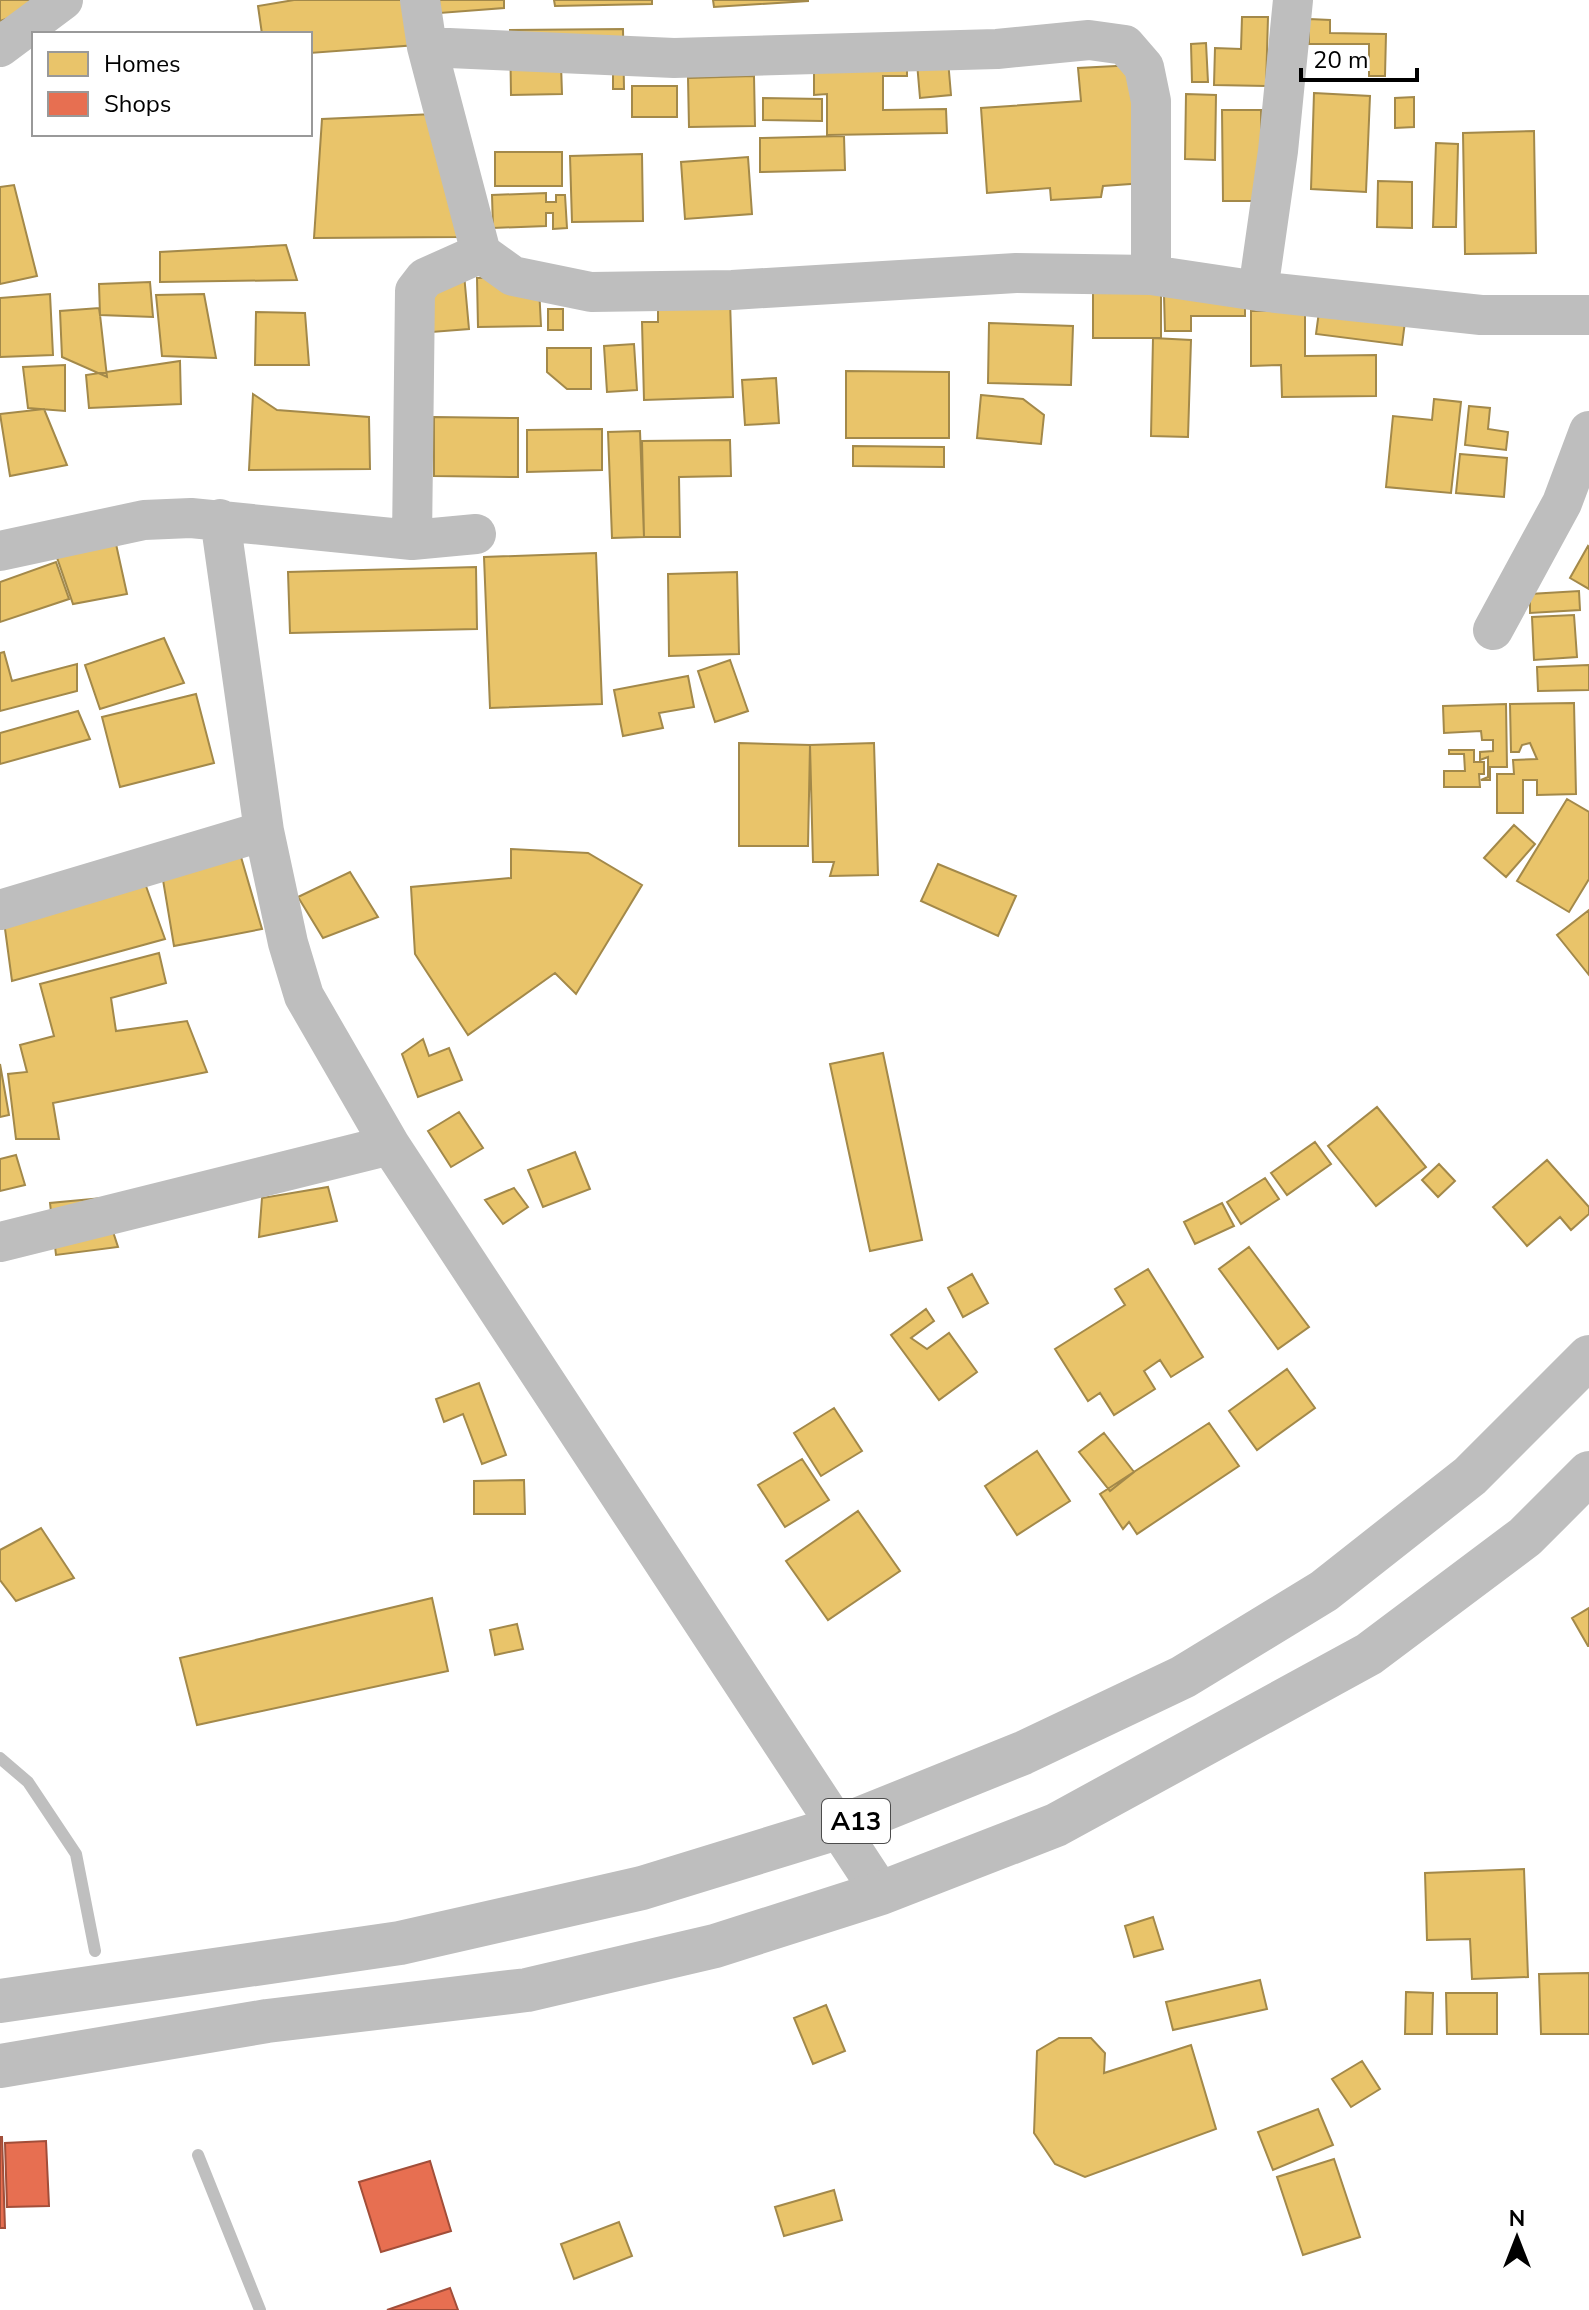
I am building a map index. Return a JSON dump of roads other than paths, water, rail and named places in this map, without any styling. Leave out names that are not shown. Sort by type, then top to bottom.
[{"type":"highway","name":"A13","points":[[0,2001],[400,1943],[642,1888],[837,1828],[1023,1753],[1183,1677],[1324,1591],[1470,1476],[1589,1357]]},
{"type":"highway","points":[[0,2066],[267,2021],[527,1990],[715,1946],[881,1893],[1056,1825],[1369,1654],[1525,1537],[1589,1473]]},
{"type":"street","points":[[420,0],[427,47],[481,253],[513,276],[591,292],[732,290],[1016,273],[1151,275],[1258,291],[1481,315],[1589,315]]},
{"type":"street","points":[[1258,291],[1278,151],[1293,0]]},
{"type":"street","points":[[0,47],[47,5]]},
{"type":"street","points":[[427,47],[674,58],[997,49],[1089,40],[1125,45],[1144,67],[1151,101],[1151,275]]},
{"type":"street","points":[[412,540],[415,291],[425,278],[481,253]]},
{"type":"street","points":[[1493,630],[1562,503],[1589,431]]},
{"type":"street","points":[[220,519],[264,831],[288,943],[304,996],[390,1145],[881,1893]]},
{"type":"street","points":[[0,551],[144,520],[220,519],[412,540],[476,534]]},
{"type":"street","points":[[0,910],[264,831]]},
{"type":"street","points":[[0,1242],[390,1145]]},
{"type":"waterway","points":[[0,1758],[28,1782],[76,1854],[95,1951]]},
{"type":"waterway","points":[[198,2155],[260,2310]]}]
